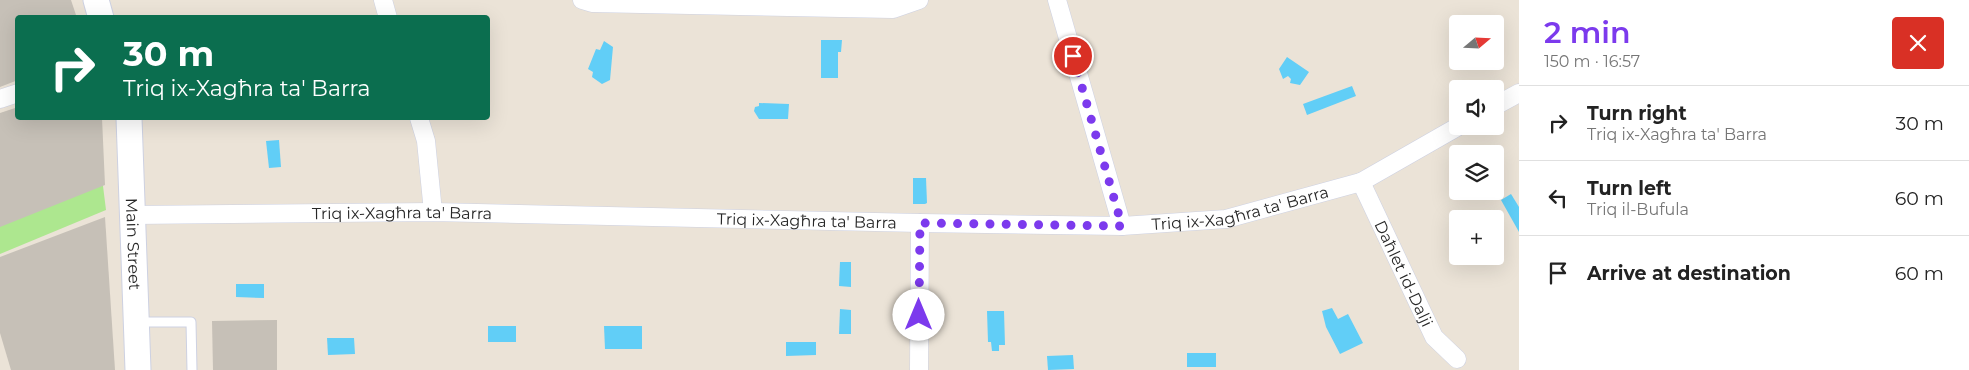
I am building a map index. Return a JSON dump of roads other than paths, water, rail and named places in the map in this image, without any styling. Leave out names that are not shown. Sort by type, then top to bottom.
[{"type":"main road","points":[[96,0],[100,15]]},
{"type":"main road","name":"Main Street","points":[[129,120],[138,370]]},
{"type":"street","points":[[383,0],[387,15]]},
{"type":"street","points":[[582,0],[592,2],[894,9],[919,0]]},
{"type":"street","points":[[1057,0],[1122,226]]},
{"type":"street","points":[[1504,101],[1519,93]]},
{"type":"street","points":[[0,99],[15,94]]},
{"type":"street","points":[[420,120],[426,140],[433,212]]},
{"type":"street","name":"Triq ix-Xagħra ta' Barra","points":[[133,215],[433,212],[1122,226],[1226,219],[1361,182],[1449,132]]},
{"type":"street","name":"Daħlet id-Dalji","points":[[1361,182],[1434,337],[1457,359]]},
{"type":"street","points":[[919,370],[920,223]]},
{"type":"lane","points":[[136,322],[191,322],[192,370]]},
{"type":"water","points":[[821,40],[842,40],[841,52],[838,52],[838,78],[821,78]]},
{"type":"water","points":[[604,41],[613,47],[610,80],[602,84],[592,77],[593,72],[588,69],[596,49],[600,50]]},
{"type":"water","points":[[1287,57],[1309,72],[1300,85],[1290,83],[1291,79],[1288,76],[1283,79],[1279,69]]},
{"type":"water","points":[[1352,86],[1356,96],[1307,115],[1303,104]]},
{"type":"water","points":[[759,103],[789,104],[788,119],[759,119],[754,111],[755,107],[759,106]]},
{"type":"water","points":[[279,140],[281,167],[269,168],[266,141]]},
{"type":"water","points":[[913,178],[926,178],[927,203],[913,204]]},
{"type":"water","points":[[1511,194],[1519,207],[1519,232],[1501,200],[1504,200]]},
{"type":"water","points":[[840,262],[851,262],[851,287],[839,286]]},
{"type":"water","points":[[236,284],[264,284],[264,298],[236,297]]},
{"type":"water","points":[[1332,308],[1338,319],[1348,314],[1363,343],[1340,354],[1326,327],[1322,311]]},
{"type":"water","points":[[840,309],[851,310],[851,334],[839,334]]},
{"type":"water","points":[[987,311],[1004,311],[1005,345],[999,345],[999,351],[992,351],[991,342],[988,342]]},
{"type":"water","points":[[488,326],[516,326],[516,342],[488,342]]},
{"type":"water","points":[[604,326],[642,326],[642,349],[605,349]]},
{"type":"water","points":[[327,338],[354,338],[355,354],[328,355]]},
{"type":"water","points":[[786,342],[816,342],[816,355],[786,356]]},
{"type":"water","points":[[1187,353],[1216,353],[1216,367],[1187,367]]},
{"type":"water","points":[[1073,355],[1074,369],[1048,370],[1047,356]]}]
